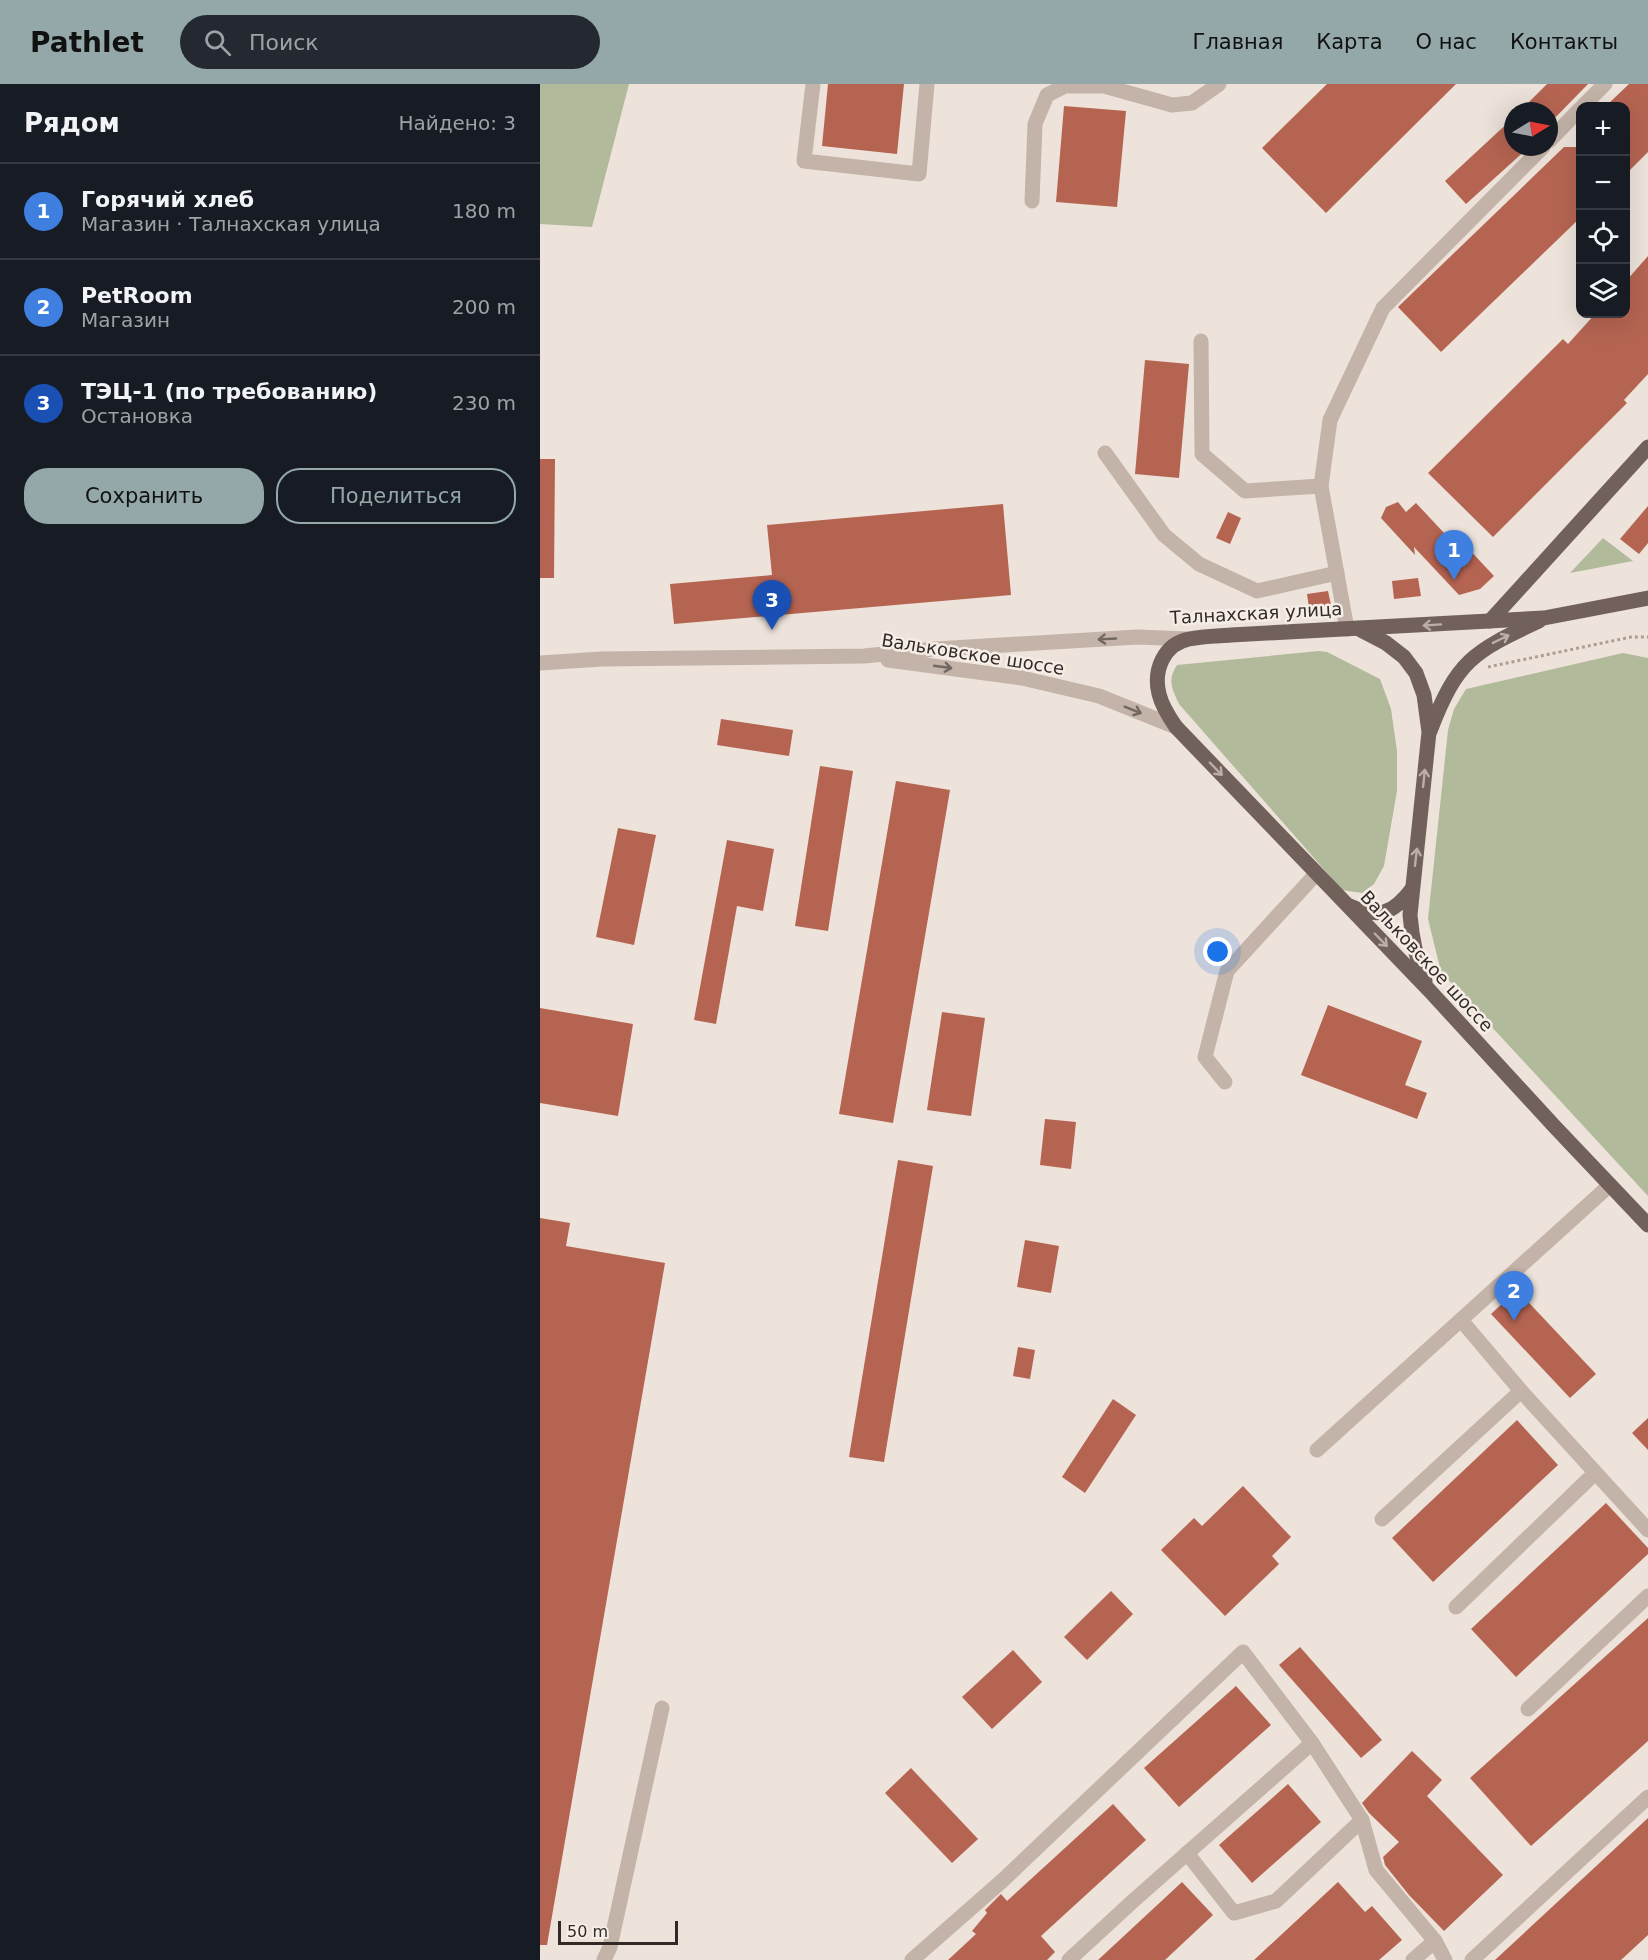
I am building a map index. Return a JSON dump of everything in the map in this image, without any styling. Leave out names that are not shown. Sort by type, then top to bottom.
[{"type":"main road","points":[[1490,621],[1648,447]]},
{"type":"main road","name":"Талнахская улица","points":[[1187,639],[1544,618],[1648,598]]},
{"type":"main road","points":[[1429,732],[1454,677],[1469,660],[1490,644],[1544,618]]},
{"type":"main road","points":[[1353,629],[1386,643],[1404,657],[1416,673],[1424,695],[1429,732],[1410,915],[1412,939],[1418,963],[1429,990]]},
{"type":"main road","name":"Вальковское шоссе","points":[[1187,639],[1163,655],[1157,680],[1162,702],[1176,727],[1429,990],[1648,1225]]},
{"type":"main road","points":[[1347,905],[1360,911],[1385,912],[1395,908],[1412,889]]},
{"type":"street","points":[[813,84],[804,161],[920,174],[927,84]]},
{"type":"street","points":[[1032,201],[1035,124],[1047,95],[1065,86],[1104,86],[1172,105],[1192,103],[1219,84]]},
{"type":"street","points":[[1588,102],[1605,84]]},
{"type":"street","points":[[1558,132],[1576,114]]},
{"type":"street","points":[[1353,629],[1337,573],[1320,486],[1330,420],[1383,308],[1534,156]]},
{"type":"street","points":[[1201,341],[1202,454],[1245,491],[1320,486]]},
{"type":"street","points":[[1105,453],[1164,535],[1199,564],[1257,591],[1337,573]]},
{"type":"street","name":"Талнахская улица","points":[[864,656],[936,649],[1165,637],[1187,639]]},
{"type":"street","points":[[542,663],[602,659],[864,656]]},
{"type":"street","name":"Вальковское шоссе","points":[[864,656],[1022,678],[1099,696],[1176,727]]},
{"type":"street","points":[[1225,1082],[1205,1057],[1227,971],[1316,874]]},
{"type":"street","points":[[1317,1450],[1610,1185]]},
{"type":"street","points":[[1461,1320],[1521,1391],[1648,1530]]},
{"type":"street","points":[[1382,1519],[1521,1391]]},
{"type":"street","points":[[1456,1607],[1595,1473]]},
{"type":"street","points":[[1528,1709],[1648,1596]]},
{"type":"street","points":[[912,1960],[1002,1881],[1243,1652],[1312,1743],[1362,1820],[1376,1870],[1435,1941],[1445,1960]]},
{"type":"street","points":[[604,1960],[610,1947],[662,1708]]},
{"type":"street","points":[[1069,1960],[1312,1743]]},
{"type":"street","points":[[1472,1960],[1648,1797]]},
{"type":"street","points":[[1187,1853],[1234,1912],[1276,1901],[1362,1820]]},
{"type":"street","points":[[1413,1960],[1435,1941]]},
{"type":"path","points":[[1486,668],[1631,637],[1648,636]]},
{"type":"green space","points":[[540,84],[629,84],[592,227],[540,224]]},
{"type":"green space","points":[[1603,538],[1633,561],[1570,573]]},
{"type":"green space","points":[[1327,652],[1380,679],[1391,709],[1397,751],[1397,791],[1384,866],[1374,884],[1362,893],[1342,890],[1179,704],[1171,680],[1177,665]]},
{"type":"green space","points":[[1623,653],[1648,658],[1648,1196],[1441,972],[1428,919],[1448,730],[1454,709],[1466,689]]},
{"type":"building","points":[[828,84],[904,84],[897,154],[822,146]]},
{"type":"building","points":[[1327,84],[1456,84],[1326,213],[1262,148]]},
{"type":"building","points":[[1547,84],[1588,84],[1558,115],[1558,102],[1529,102]]},
{"type":"building","points":[[1629,84],[1648,84],[1648,152],[1630,170],[1630,102],[1610,102]]},
{"type":"building","points":[[1064,106],[1126,111],[1117,207],[1056,202]]},
{"type":"building","points":[[1504,126],[1504,156],[1519,156],[1466,204],[1445,181]]},
{"type":"building","points":[[1564,147],[1576,147],[1576,222],[1441,352],[1398,307],[1555,156],[1558,156]]},
{"type":"building","points":[[1648,256],[1648,374],[1624,400],[1627,403],[1493,537],[1428,473],[1563,339],[1568,344],[1591,318],[1630,318],[1630,276]]},
{"type":"building","points":[[1145,360],[1189,364],[1179,478],[1135,474]]},
{"type":"building","points":[[540,459],[555,459],[554,578],[540,578]]},
{"type":"building","points":[[1398,502],[1406,512],[1416,503],[1460,550],[1466,546],[1494,576],[1480,589],[1459,595],[1414,547],[1415,555],[1381,518],[1386,507]]},
{"type":"building","points":[[1003,504],[1011,595],[674,624],[670,584],[772,575],[767,525]]},
{"type":"building","points":[[1648,506],[1648,543],[1639,554],[1620,539]]},
{"type":"building","points":[[1228,512],[1241,518],[1230,544],[1216,538]]},
{"type":"building","points":[[1418,578],[1421,596],[1394,599],[1392,581]]},
{"type":"building","points":[[1328,591],[1331,605],[1309,608],[1307,594]]},
{"type":"building","points":[[721,719],[793,730],[789,756],[717,745]]},
{"type":"building","points":[[820,766],[853,771],[828,931],[795,926]]},
{"type":"building","points":[[896,781],[950,790],[893,1123],[839,1114]]},
{"type":"building","points":[[618,828],[656,835],[634,945],[596,937]]},
{"type":"building","points":[[727,840],[774,849],[763,911],[737,906],[716,1024],[694,1020]]},
{"type":"building","points":[[1328,1005],[1422,1041],[1405,1085],[1427,1093],[1417,1119],[1301,1075]]},
{"type":"building","points":[[540,1008],[633,1024],[618,1116],[540,1103]]},
{"type":"building","points":[[942,1012],[985,1018],[971,1116],[927,1110]]},
{"type":"building","points":[[1045,1119],[1076,1122],[1071,1169],[1040,1165]]},
{"type":"building","points":[[898,1160],[933,1166],[884,1462],[849,1457]]},
{"type":"building","points":[[540,1218],[570,1223],[566,1246],[665,1263],[547,1945],[540,1945]]},
{"type":"building","points":[[1025,1240],[1059,1246],[1051,1293],[1017,1287]]},
{"type":"building","points":[[1517,1290],[1596,1374],[1570,1398],[1491,1314]]},
{"type":"building","points":[[1018,1347],[1035,1350],[1030,1379],[1013,1376]]},
{"type":"building","points":[[1113,1399],[1136,1415],[1085,1493],[1062,1477]]},
{"type":"building","points":[[1648,1418],[1648,1450],[1632,1433]]},
{"type":"building","points":[[1517,1420],[1558,1465],[1433,1582],[1392,1538]]},
{"type":"building","points":[[1243,1486],[1291,1537],[1272,1556],[1279,1564],[1225,1616],[1161,1550],[1194,1518],[1202,1526]]},
{"type":"building","points":[[1606,1503],[1648,1548],[1648,1554],[1516,1677],[1471,1629]]},
{"type":"building","points":[[1111,1591],[1133,1614],[1087,1660],[1064,1637]]},
{"type":"building","points":[[1648,1618],[1648,1741],[1531,1846],[1470,1778]]},
{"type":"building","points":[[1300,1647],[1382,1740],[1361,1758],[1279,1665]]},
{"type":"building","points":[[1013,1650],[1042,1682],[992,1729],[962,1697]]},
{"type":"building","points":[[1236,1686],[1271,1725],[1179,1807],[1144,1768]]},
{"type":"building","points":[[1412,1751],[1442,1780],[1427,1796],[1503,1875],[1444,1931],[1409,1895],[1385,1865],[1383,1857],[1399,1842],[1369,1813],[1362,1803]]},
{"type":"building","points":[[911,1768],[978,1839],[952,1863],[885,1793]]},
{"type":"building","points":[[1288,1784],[1321,1822],[1252,1883],[1219,1845]]},
{"type":"building","points":[[1113,1804],[1146,1840],[1041,1936],[1055,1952],[1047,1960],[948,1960],[976,1934],[972,1931],[987,1913],[985,1910],[1001,1894],[1007,1901]]},
{"type":"building","points":[[1648,1818],[1648,1935],[1621,1960],[1495,1960]]},
{"type":"building","points":[[1182,1882],[1213,1915],[1165,1960],[1098,1960]]},
{"type":"building","points":[[1338,1882],[1365,1912],[1372,1906],[1402,1940],[1379,1960],[1254,1960]]},
{"type":"place","name":"Горячий хлеб","points":[[1454,580]]},
{"type":"place","name":"ТЭЦ-1 (по требованию)","points":[[772,630]]},
{"type":"place","name":"PetRoom","points":[[1514,1321]]}]
